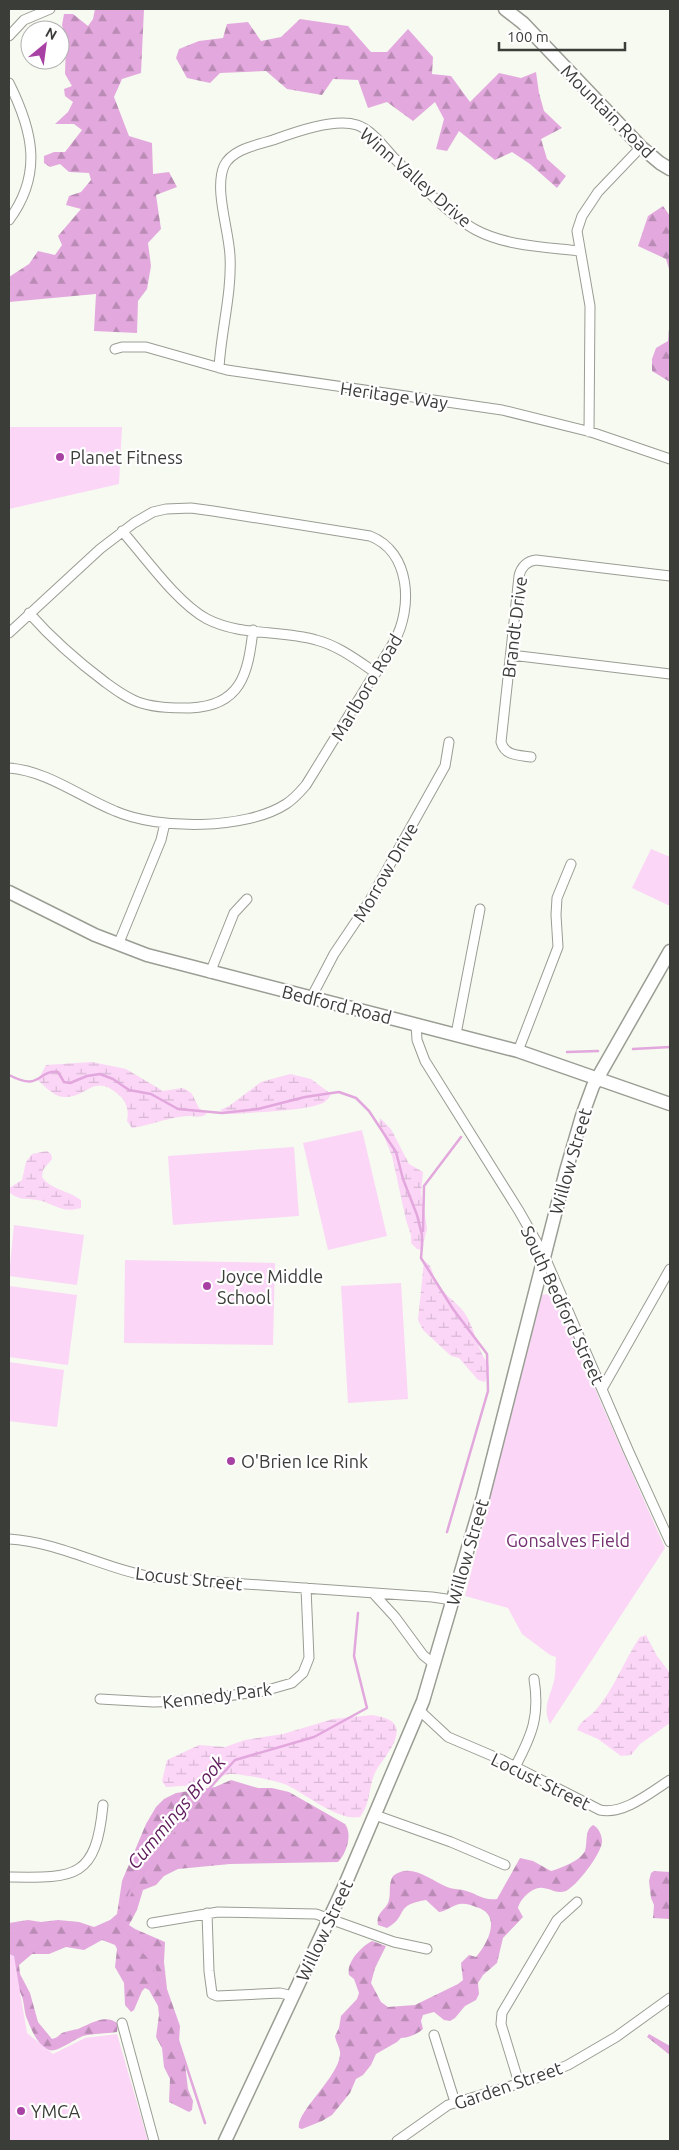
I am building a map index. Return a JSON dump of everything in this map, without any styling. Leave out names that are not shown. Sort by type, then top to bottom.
[{"type":"street","points":[[9,36],[24,20],[50,9]]},
{"type":"street","name":"Mountain Road","points":[[505,9],[536,35],[641,147],[670,169]]},
{"type":"street","points":[[9,83],[24,114],[28,131],[30,159],[26,190],[9,220]]},
{"type":"street","name":"Winn Valley Drive","points":[[219,368],[220,342],[230,258],[222,199],[224,166],[238,151],[286,135],[325,125],[358,125],[369,132],[405,169],[463,222],[474,229],[499,239],[579,251]]},
{"type":"street","points":[[589,432],[590,306],[577,232],[588,205],[641,147]]},
{"type":"street","name":"Heritage Way","points":[[115,349],[122,347],[146,347],[219,368],[502,410],[589,432],[670,459]]},
{"type":"street","name":"Marlboro Road","points":[[9,633],[122,531],[153,512],[177,508],[213,511],[370,536],[380,540],[391,549],[399,561],[404,580],[404,607],[401,629],[376,673],[310,779],[286,804],[270,812],[227,822],[198,824],[164,823],[120,814],[37,774],[9,768]]},
{"type":"street","points":[[122,531],[194,610],[222,625],[323,642],[376,673]]},
{"type":"street","name":"Brandt Drive","points":[[531,757],[510,753],[501,743],[519,574],[522,567],[529,562],[538,560],[670,576]]},
{"type":"street","points":[[30,613],[68,654],[112,687],[139,702],[164,708],[204,707],[230,696],[240,684],[247,667],[253,630]]},
{"type":"street","points":[[510,655],[670,674]]},
{"type":"street","name":"Morrow Drive","points":[[312,998],[334,954],[369,902],[444,766],[449,742]]},
{"type":"street","points":[[118,944],[161,840],[164,823]]},
{"type":"street","points":[[518,1051],[558,948],[557,898],[571,864]]},
{"type":"street","name":"Bedford Road","points":[[9,892],[118,944],[155,958],[518,1051],[670,1104]]},
{"type":"street","points":[[210,973],[234,914],[247,899]]},
{"type":"street","points":[[456,1034],[480,910]]},
{"type":"street","name":"Willow Street","points":[[225,2141],[330,1918],[419,1710],[482,1497],[574,1142],[597,1079],[670,952]]},
{"type":"street","name":"South Bedford Street","points":[[416,1024],[417,1042],[425,1061],[519,1211],[544,1255],[670,1542]]},
{"type":"street","points":[[602,1389],[670,1269]]},
{"type":"street","name":"Locust Street","points":[[9,1539],[39,1544],[149,1577],[432,1596],[453,1600]]},
{"type":"street","name":"Kennedy Park","points":[[100,1699],[153,1702],[190,1701],[264,1691],[292,1683],[303,1673],[309,1658],[306,1588]]},
{"type":"street","points":[[373,1593],[395,1617],[423,1655],[434,1664]]},
{"type":"street","points":[[515,1767],[530,1739],[534,1726],[537,1700],[534,1679]]},
{"type":"street","name":"Locust Street","points":[[419,1710],[448,1737],[515,1767],[574,1798],[604,1811],[625,1807],[670,1780]]},
{"type":"street","points":[[9,1877],[52,1877],[69,1874],[83,1867],[91,1858],[96,1846],[101,1826],[103,1805]]},
{"type":"street","points":[[375,1814],[451,1842],[505,1865]]},
{"type":"street","points":[[519,2083],[501,2024],[502,2013],[556,1920],[577,1902]]},
{"type":"street","points":[[152,1923],[207,1913],[258,1911],[314,1914],[330,1918],[394,1942],[427,1949]]},
{"type":"street","points":[[207,1913],[209,1972],[212,1994],[217,1996],[280,1993],[293,1996]]},
{"type":"street","name":"Garden Street","points":[[398,2141],[441,2108],[551,2073],[591,2052],[670,1998]]},
{"type":"street","points":[[122,2022],[154,2141]]},
{"type":"street","points":[[434,2035],[455,2102]]},
{"type":"green space","points":[[95,9],[144,9],[141,73],[122,79],[114,97],[129,136],[152,143],[153,174],[169,172],[177,187],[156,195],[161,229],[148,243],[151,266],[147,289],[138,301],[137,333],[94,331],[96,294],[9,302],[9,277],[29,264],[38,251],[55,255],[62,245],[58,236],[81,209],[66,205],[69,196],[81,192],[91,180],[89,173],[69,172],[60,164],[50,167],[44,163],[44,156],[54,152],[65,152],[82,130],[74,124],[55,124],[68,112],[73,102],[65,96],[64,89],[72,86],[65,74],[65,70],[70,70],[70,20],[63,20],[64,14],[73,14],[88,26],[93,19]]},
{"type":"green space","points":[[300,19],[348,26],[371,52],[387,52],[408,29],[433,57],[432,74],[451,76],[470,102],[499,73],[521,78],[536,72],[544,111],[562,128],[541,139],[547,159],[566,176],[557,188],[530,164],[512,152],[495,160],[459,131],[447,151],[436,149],[444,119],[435,102],[413,121],[387,102],[368,108],[358,80],[333,79],[322,95],[287,89],[266,71],[220,73],[210,83],[187,78],[176,58],[179,49],[199,41],[223,38],[227,24],[248,22],[261,41],[281,37]]},
{"type":"green space","points":[[663,206],[670,216],[670,272],[666,259],[638,246],[648,216]]},
{"type":"green space","points":[[670,316],[670,382],[652,371],[652,359],[656,348],[668,341]]},
{"type":"green space","points":[[9,427],[122,427],[119,484],[9,509]]},
{"type":"green space","points":[[651,849],[670,857],[670,906],[632,888]]},
{"type":"green space","points":[[92,1062],[126,1069],[163,1091],[182,1088],[187,1090],[192,1094],[199,1108],[207,1114],[174,1118],[132,1128],[127,1121],[128,1111],[126,1104],[111,1089],[97,1086],[72,1097],[63,1097],[53,1093],[38,1080],[46,1065]]},
{"type":"green space","points":[[290,1074],[311,1079],[331,1094],[323,1103],[305,1108],[234,1114],[226,1114],[220,1110],[229,1106],[261,1082]]},
{"type":"green space","points":[[380,1118],[391,1129],[409,1164],[423,1172],[421,1193],[427,1228],[422,1250],[417,1249],[411,1243],[411,1235],[392,1156],[379,1124]]},
{"type":"green space","points":[[362,1130],[387,1236],[328,1250],[303,1143]]},
{"type":"green space","points":[[294,1147],[299,1216],[173,1225],[168,1156]]},
{"type":"green space","points":[[47,1151],[51,1154],[52,1159],[43,1170],[42,1177],[55,1187],[81,1200],[81,1208],[74,1210],[63,1209],[43,1201],[21,1198],[10,1193],[9,1188],[22,1180],[26,1162],[32,1154]]},
{"type":"green space","points":[[14,1225],[84,1235],[77,1285],[9,1276]]},
{"type":"green space","points":[[125,1260],[275,1263],[273,1345],[124,1343]]},
{"type":"green space","points":[[424,1261],[430,1266],[435,1281],[468,1318],[488,1364],[489,1369],[485,1382],[478,1380],[459,1358],[451,1356],[423,1330],[418,1320]]},
{"type":"green space","points":[[401,1283],[408,1399],[348,1403],[341,1286]]},
{"type":"green space","points":[[9,1286],[77,1295],[68,1365],[9,1357]]},
{"type":"green space","name":"Gonsalves Field","points":[[549,1294],[556,1297],[560,1302],[601,1403],[665,1548],[550,1724],[547,1708],[555,1678],[556,1657],[550,1655],[522,1634],[508,1608],[465,1596],[542,1295]]},
{"type":"green space","points":[[9,1362],[64,1370],[57,1427],[9,1421]]},
{"type":"green space","points":[[646,1635],[657,1656],[670,1673],[670,1723],[640,1744],[631,1755],[621,1756],[598,1739],[577,1730],[582,1722],[602,1703],[640,1637]]},
{"type":"green space","points":[[372,1715],[386,1718],[392,1722],[397,1732],[393,1744],[374,1775],[364,1812],[360,1817],[342,1815],[287,1785],[250,1776],[230,1774],[212,1781],[188,1786],[166,1787],[162,1781],[167,1760],[199,1745],[225,1747],[245,1740],[283,1734],[333,1719]]},
{"type":"green space","points":[[231,1780],[258,1788],[272,1788],[289,1792],[345,1824],[348,1833],[348,1844],[338,1862],[230,1864],[178,1869],[164,1876],[156,1885],[143,1890],[137,1910],[129,1925],[165,1942],[164,1962],[167,1989],[180,2026],[179,2042],[184,2056],[188,2089],[193,2101],[192,2110],[189,2112],[169,2102],[170,2079],[164,2067],[162,2048],[156,2037],[159,2015],[158,2006],[149,1990],[145,1988],[142,1991],[134,2010],[131,2012],[125,2005],[124,1983],[115,1967],[117,1949],[115,1945],[102,1940],[84,1950],[66,1947],[49,1954],[32,1954],[19,1965],[20,1974],[30,1993],[38,2022],[52,2039],[62,2033],[78,2029],[98,2020],[108,2019],[118,2024],[117,2032],[83,2036],[59,2049],[50,2050],[41,2045],[31,2029],[22,1996],[9,1965],[9,1923],[28,1920],[41,1922],[58,1920],[79,1922],[94,1927],[110,1920],[117,1914],[122,1881],[146,1824],[156,1807],[164,1799],[176,1793],[215,1787]]},
{"type":"green space","points":[[593,1825],[599,1831],[602,1841],[594,1861],[576,1883],[566,1891],[559,1892],[539,1888],[531,1891],[524,1897],[518,1908],[523,1917],[503,1938],[497,1963],[483,1975],[478,1983],[479,1994],[476,2000],[465,2006],[450,2021],[444,2020],[434,2012],[423,2015],[421,2021],[423,2029],[418,2033],[401,2038],[376,2054],[371,2065],[363,2075],[356,2079],[350,2093],[332,2115],[302,2129],[299,2128],[303,2114],[338,2064],[340,2053],[335,2036],[339,2028],[341,2016],[357,1999],[359,1993],[354,1979],[349,1975],[349,1970],[352,1960],[360,1951],[372,1941],[386,1946],[375,1968],[371,1983],[381,2002],[388,2007],[415,2005],[463,1980],[461,1963],[469,1955],[476,1957],[489,1936],[491,1922],[489,1916],[484,1911],[464,1904],[439,1912],[426,1900],[409,1905],[394,1924],[387,1928],[378,1925],[378,1917],[389,1900],[393,1876],[400,1872],[414,1871],[449,1888],[468,1891],[488,1899],[497,1899],[520,1858],[533,1861],[551,1871],[565,1866],[583,1855],[586,1848],[588,1830]]},
{"type":"green space","points":[[654,1871],[670,1872],[669,1919],[653,1918],[654,1905],[651,1898],[649,1881],[651,1873]]},
{"type":"green space","points":[[9,1954],[14,1956],[27,2033],[53,2054],[85,2038],[117,2034],[148,2141],[9,2141]]},
{"type":"green space","points":[[649,2034],[670,2046],[670,2055],[647,2037]]},
{"type":"waterway","name":"Cummings Brook","points":[[633,1049],[670,1047]]},
{"type":"waterway","name":"Cummings Brook","points":[[567,1052],[598,1051]]},
{"type":"waterway","points":[[9,1075],[20,1080],[33,1081],[51,1072],[58,1072],[64,1082],[70,1083],[87,1076],[100,1074],[113,1079],[129,1090],[151,1094],[178,1109],[222,1113],[258,1109],[305,1097],[339,1092],[356,1098],[369,1111],[396,1152],[403,1179],[417,1215],[422,1235],[422,1246]]},
{"type":"waterway","name":"Cummings Brook","points":[[423,1231],[424,1186],[461,1137]]},
{"type":"waterway","name":"Cummings Brook","points":[[422,1246],[421,1258],[453,1309],[487,1354],[488,1391],[447,1532]]},
{"type":"waterway","name":"Cummings Brook","points":[[205,2123],[152,1961],[117,1923],[135,1882],[190,1810],[235,1760],[314,1737],[367,1708],[354,1656],[358,1613]]},
{"type":"place","name":"Planet Fitness","points":[[60,457]]},
{"type":"place","name":"Joyce Middle School","points":[[207,1286]]},
{"type":"place","name":"O'Brien Ice Rink","points":[[231,1461]]},
{"type":"place","name":"YMCA","points":[[21,2111]]}]
